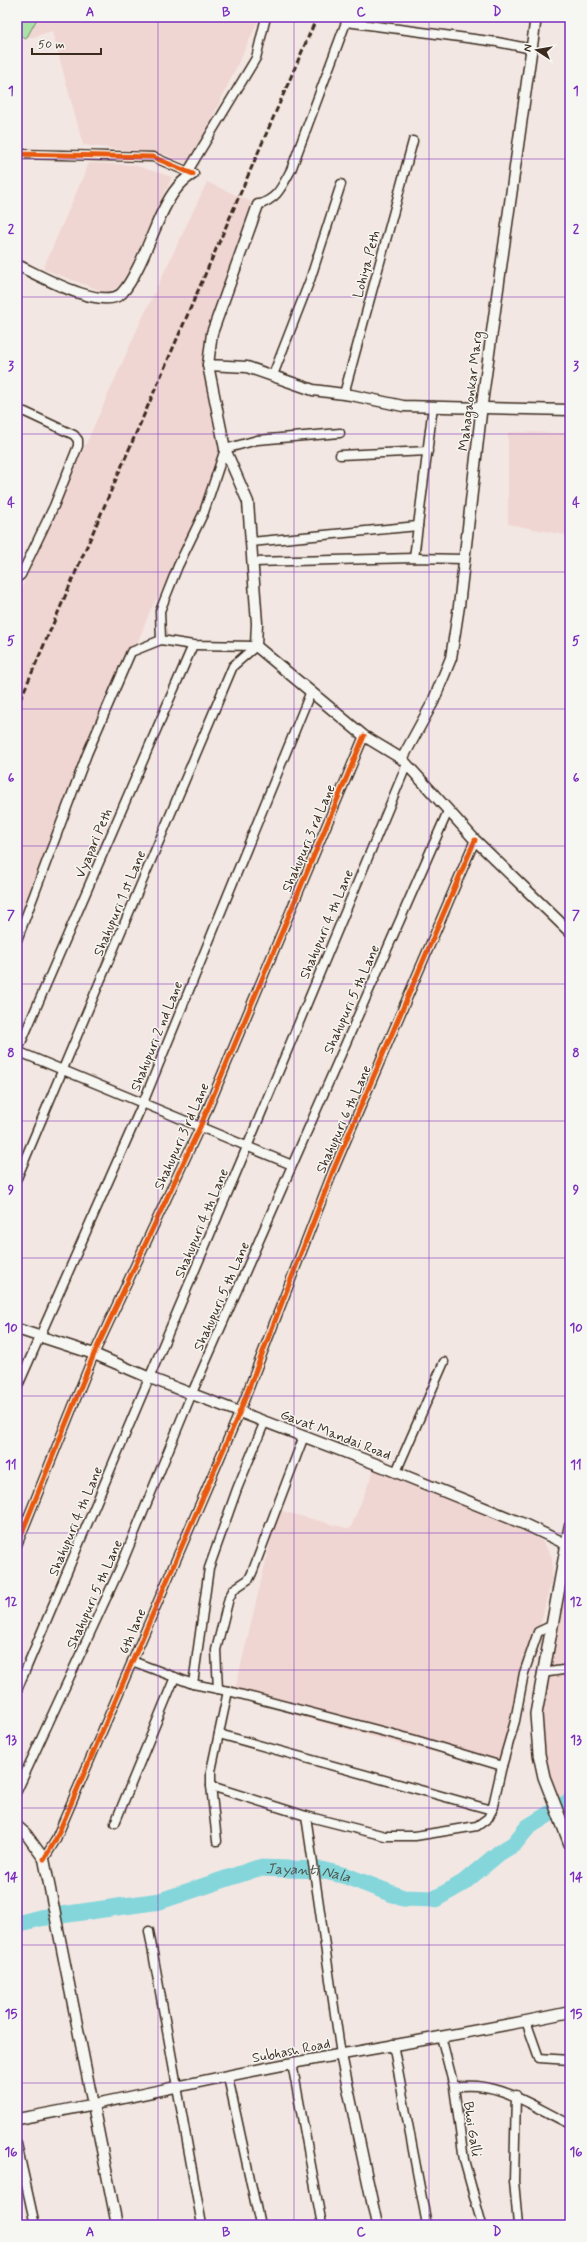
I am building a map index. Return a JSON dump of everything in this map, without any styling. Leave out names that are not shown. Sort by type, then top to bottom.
[{"type":"main road","points":[[570,1528],[542,1673],[536,1714],[539,1754],[544,1776],[570,1844]]},
{"type":"street","points":[[17,265],[76,293],[108,298],[121,294],[134,273],[164,209],[179,184],[191,172],[256,58],[266,17]]},
{"type":"street","name":"Mahagaonkar Marg","points":[[404,761],[433,702],[451,658],[459,606],[463,559],[482,408],[536,17]]},
{"type":"street","points":[[256,646],[257,624],[248,502],[225,449],[208,365],[212,333],[258,205],[270,201],[278,194],[290,170],[347,20],[496,42],[532,49]]},
{"type":"street","name":"Lohiya Peth","points":[[344,394],[413,141]]},
{"type":"street","points":[[17,154],[153,157],[191,172]]},
{"type":"street","points":[[273,375],[310,280],[341,184]]},
{"type":"street","points":[[208,365],[247,367],[313,390],[344,394],[403,406],[570,410]]},
{"type":"street","points":[[414,558],[434,406]]},
{"type":"street","points":[[17,411],[25,412],[60,428],[74,435],[78,440],[78,446],[54,506],[21,575],[17,578]]},
{"type":"street","points":[[225,449],[257,440],[340,433]]},
{"type":"street","points":[[161,640],[160,611],[178,566],[204,512],[225,449]]},
{"type":"street","points":[[340,456],[428,451]]},
{"type":"street","points":[[251,542],[418,526]]},
{"type":"street","points":[[253,562],[414,558],[463,559]]},
{"type":"street","points":[[17,940],[87,754],[131,652],[161,640],[193,645],[256,646],[364,736],[404,761],[475,840],[570,932]]},
{"type":"street","name":"Vyapari Peth","points":[[17,1051],[193,645]]},
{"type":"street","name":"Shahupuri 1 st Lane","points":[[17,1178],[233,666],[256,646]]},
{"type":"street","name":"Shahupuri 2 nd Lane","points":[[17,1388],[143,1103],[311,691]]},
{"type":"street","name":"Shahupuri 3 rd Lane","points":[[17,1545],[94,1354],[200,1127],[364,736]]},
{"type":"street","name":"Shahupuri 4 th Lane","points":[[17,1690],[247,1147],[404,761]]},
{"type":"street","name":"Shahupuri 5 th Lane","points":[[17,1791],[121,1566],[192,1393],[448,811]]},
{"type":"street","name":"Shahupuri 6 th Lane","points":[[240,1411],[333,1171],[475,840]]},
{"type":"street","points":[[17,1051],[292,1165]]},
{"type":"street","points":[[17,1329],[39,1337]]},
{"type":"street","name":"Gavat Mandai Road","points":[[39,1337],[94,1354],[150,1378],[304,1436],[524,1524],[568,1544]]},
{"type":"street","points":[[396,1472],[444,1362]]},
{"type":"street","name":"6th lane","points":[[44,1859],[55,1841],[240,1411]]},
{"type":"street","points":[[193,1684],[209,1568],[236,1490],[265,1421]]},
{"type":"street","points":[[212,1687],[216,1650],[229,1598],[234,1589],[249,1579],[252,1573],[304,1436]]},
{"type":"street","points":[[211,1786],[306,1816],[385,1836],[416,1836],[477,1826],[488,1818],[492,1810],[502,1766],[515,1721],[524,1673],[538,1632],[551,1626]]},
{"type":"street","points":[[132,1661],[193,1684],[228,1691],[412,1739],[502,1766]]},
{"type":"street","points":[[542,1673],[570,1669]]},
{"type":"street","points":[[115,1823],[175,1677]]},
{"type":"street","points":[[217,1841],[211,1786],[211,1771],[228,1691]]},
{"type":"street","points":[[219,1734],[492,1810]]},
{"type":"street","points":[[306,1816],[341,2055],[377,2225]]},
{"type":"street","points":[[17,1826],[26,1834],[44,1859],[117,2225]]},
{"type":"street","points":[[149,1931],[176,2088],[202,2225]]},
{"type":"street","name":"Subhash Road","points":[[17,2119],[93,2106],[292,2063],[393,2044],[526,2022],[570,2012]]},
{"type":"street","points":[[526,2022],[539,2058],[570,2060]]},
{"type":"street","name":"Bhoi Galli","points":[[441,2036],[454,2087],[464,2160],[482,2225]]},
{"type":"street","points":[[393,2044],[427,2225]]},
{"type":"street","points":[[292,2063],[322,2225]]},
{"type":"street","points":[[228,2077],[260,2225]]},
{"type":"street","points":[[454,2087],[478,2086],[516,2095],[570,2124]]},
{"type":"street","points":[[516,2095],[514,2181],[518,2225]]},
{"type":"street","points":[[17,2144],[35,2225]]},
{"type":"shaded area","points":[[38,17],[260,17],[190,165],[166,155],[83,145],[52,31],[26,39]]},
{"type":"shaded area","points":[[89,163],[134,165],[172,177],[122,285],[107,293],[43,269]]},
{"type":"shaded area","points":[[207,182],[258,205],[209,346],[225,449],[189,541],[151,609],[17,940],[17,598],[140,323]]},
{"type":"shaded area","points":[[508,432],[570,433],[570,536],[508,524]]},
{"type":"shaded area","points":[[376,1465],[523,1529],[542,1541],[552,1557],[552,1578],[525,1688],[514,1748],[501,1766],[407,1746],[302,1717],[234,1694],[278,1510],[350,1529]]},
{"type":"shaded area","points":[[570,1527],[570,1798],[554,1804],[537,1734]]},
{"type":"green space","points":[[17,17],[38,17],[26,39],[17,34]]},
{"type":"waterway","name":"Jayanti Nala","points":[[17,1924],[40,1918],[160,1901],[258,1868],[321,1870],[346,1876],[403,1898],[435,1899],[463,1883],[499,1853],[514,1844],[528,1827],[570,1801]]},
{"type":"railway","points":[[17,707],[317,17]]},
{"type":"cycle path","points":[[17,154],[153,157],[193,174]]},
{"type":"cycle path","points":[[17,1545],[94,1354],[200,1127],[364,736]]},
{"type":"cycle path","points":[[44,1859],[55,1841],[240,1411],[333,1171],[475,840]]}]
